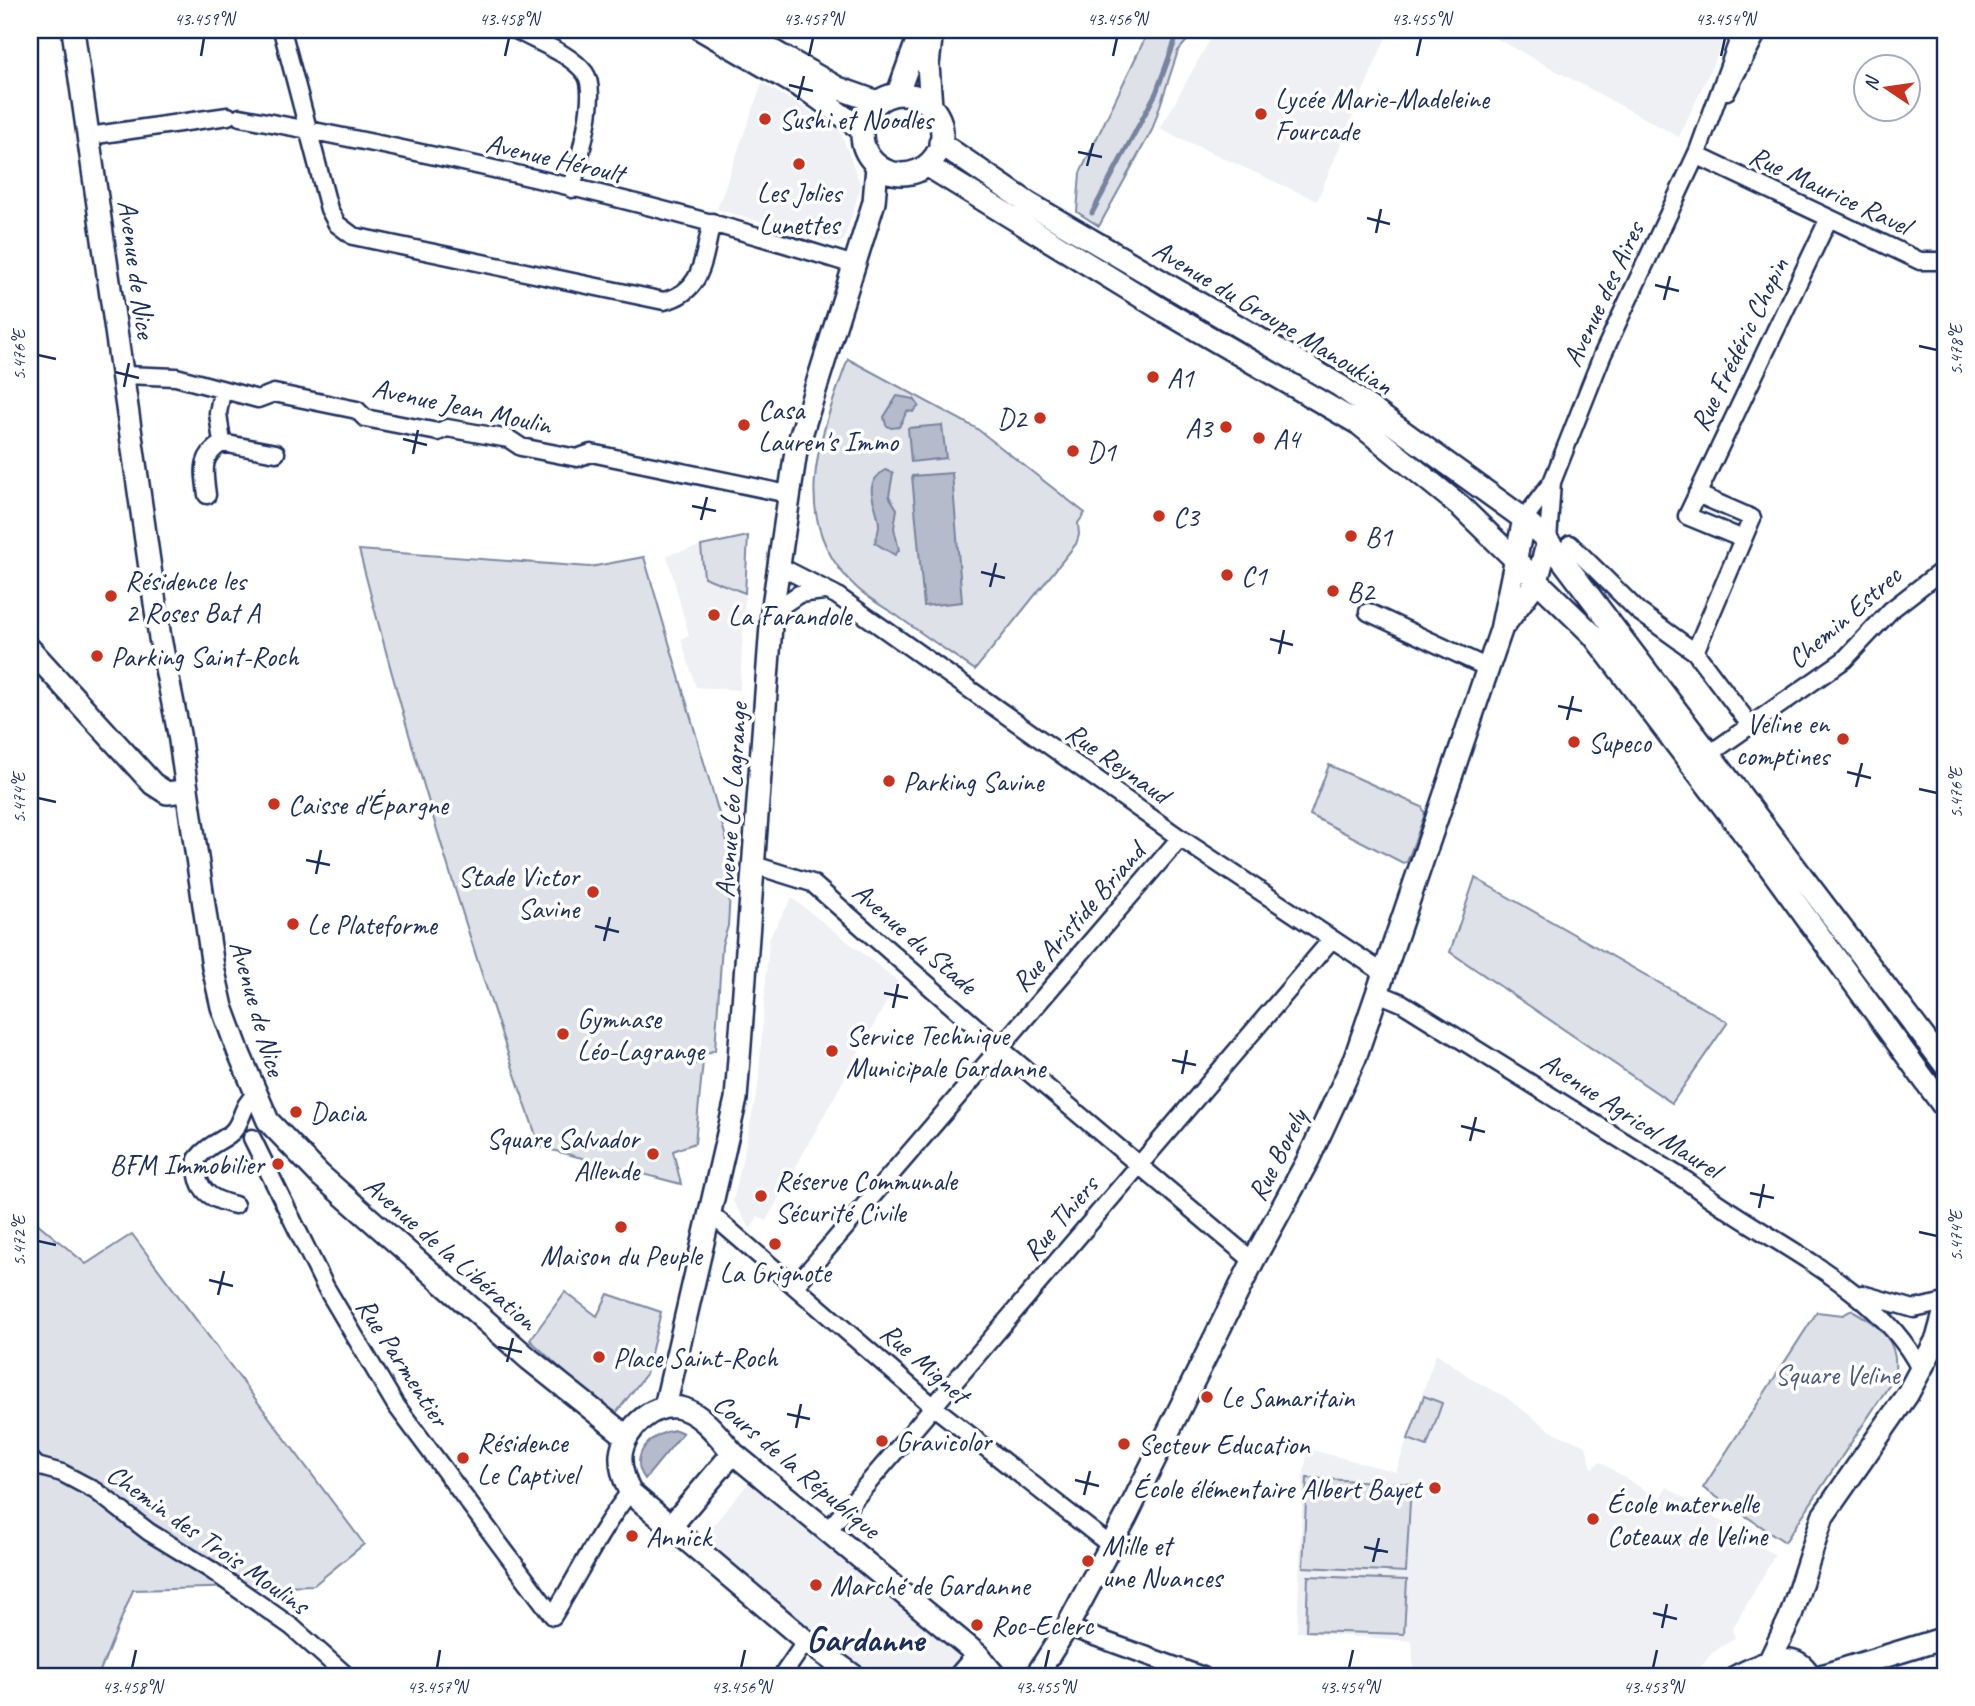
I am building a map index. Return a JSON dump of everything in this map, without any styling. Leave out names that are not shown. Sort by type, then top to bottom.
[{"type":"main road","name":"Avenue de Nice","points":[[73,30],[167,682],[174,792],[203,989],[223,1049],[235,1071],[255,1095]]},
{"type":"main road","points":[[702,30],[811,93],[861,129]]},
{"type":"main road","points":[[736,30],[838,88],[877,102]]},
{"type":"main road","points":[[898,93],[921,30]]},
{"type":"main road","points":[[930,106],[928,65],[932,30]]},
{"type":"main road","points":[[898,93],[911,94],[930,106],[941,121],[940,143],[928,166],[914,173],[900,174],[877,166],[867,156],[861,129],[869,109],[877,102],[898,93]]},
{"type":"main road","name":"Avenue du Groupe Manoukian","points":[[940,143],[1037,208],[1340,386],[1524,519],[1548,541],[1945,1065]]},
{"type":"main road","name":"Avenue Léo Lagrange","points":[[665,1407],[736,1099],[772,612],[788,494],[796,451],[874,202],[877,166]]},
{"type":"main road","name":"Avenue du Groupe Manoukian","points":[[928,166],[1177,319],[1359,424],[1470,516],[1593,635],[1676,742],[1945,1108]]},
{"type":"main road","name":"Avenue Léo Lagrange","points":[[874,202],[900,174]]},
{"type":"main road","points":[[1470,516],[1494,520],[1524,519]]},
{"type":"main road","name":"Rue Borely","points":[[1036,1676],[1068,1627],[1253,1261],[1308,1160],[1355,1058],[1501,630],[1524,519]]},
{"type":"main road","points":[[1538,581],[1548,541]]},
{"type":"main road","points":[[1510,585],[1554,579],[1581,584]]},
{"type":"main road","name":"Rue Borely","points":[[1501,630],[1538,581]]},
{"type":"main road","points":[[30,649],[153,784],[167,793],[174,792]]},
{"type":"main road","name":"Avenue de Nice","points":[[167,682],[179,734],[213,967],[222,1007],[255,1095]]},
{"type":"main road","name":"Avenue de la Libération","points":[[255,1095],[268,1121],[320,1175],[529,1359],[627,1437]]},
{"type":"main road","points":[[1770,1660],[1790,1618],[1822,1516],[1907,1395],[1941,1335],[1945,1310]]},
{"type":"main road","points":[[665,1407],[645,1416],[627,1437],[621,1454],[622,1474],[630,1492],[806,1641],[854,1676]]},
{"type":"main road","name":"Cours de la République","points":[[665,1407],[684,1409],[697,1416],[733,1453],[829,1529],[978,1655],[995,1676]]},
{"type":"main road","points":[[672,1525],[733,1453]]},
{"type":"main road","points":[[1821,1676],[1945,1638]]},
{"type":"main road","points":[[960,1676],[978,1655]]},
{"type":"main road","points":[[1737,1676],[1770,1660],[1791,1659],[1804,1666],[1810,1676]]},
{"type":"street","points":[[282,30],[329,209],[337,224],[353,236],[664,301],[682,297],[694,285],[712,222]]},
{"type":"street","points":[[516,30],[572,62],[585,73],[588,80],[589,110],[572,189]]},
{"type":"street","name":"Avenue des Aires","points":[[1524,519],[1552,482],[1602,356],[1696,155],[1741,30]]},
{"type":"street","name":"Avenue des Aires","points":[[1706,130],[1759,30]]},
{"type":"street","name":"Avenue Héroult","points":[[89,136],[234,117],[308,130],[712,222],[854,265]]},
{"type":"street","name":"Rue Maurice Ravel","points":[[1696,155],[1920,261],[1945,261]]},
{"type":"street","name":"Rue Frédéric Chopin","points":[[1743,539],[1687,516],[1829,218]]},
{"type":"street","name":"Avenue Jean Moulin","points":[[124,375],[176,377],[258,399],[274,393],[357,410],[365,418],[438,432],[447,428],[509,439],[522,447],[577,458],[592,453],[788,494]]},
{"type":"street","points":[[222,391],[218,412],[222,443]]},
{"type":"street","points":[[207,495],[205,457],[222,443],[276,453]]},
{"type":"street","name":"Avenue des Aires","points":[[1548,541],[1552,482]]},
{"type":"street","points":[[1697,494],[1752,518],[1698,645]]},
{"type":"street","points":[[1524,519],[1549,516]]},
{"type":"street","points":[[1570,544],[1638,611],[1698,645],[1750,725]]},
{"type":"street","name":"Rue Reynaud","points":[[777,565],[836,595],[1180,838],[1331,940],[1382,984]]},
{"type":"street","name":"Chemin Estrec","points":[[1708,755],[1844,660],[1891,610],[1945,568]]},
{"type":"street","points":[[772,612],[799,594],[824,591]]},
{"type":"street","points":[[1368,612],[1488,668]]},
{"type":"street","name":"Rue Aristide Briand","points":[[796,1285],[1180,838]]},
{"type":"street","name":"Avenue du Stade","points":[[754,865],[812,883],[1000,1048],[1253,1261]]},
{"type":"street","name":"Rue Thiers","points":[[829,1529],[1331,940]]},
{"type":"street","name":"Avenue Agricol Maurel","points":[[1382,984],[1402,1003],[1687,1181],[1723,1209],[1850,1289],[1898,1330],[1920,1369]]},
{"type":"street","points":[[235,1205],[207,1195],[199,1185],[197,1159],[208,1145],[234,1130],[246,1102],[255,1095]]},
{"type":"street","points":[[234,1130],[252,1138],[268,1121]]},
{"type":"street","name":"Rue Parmentier","points":[[252,1138],[325,1286],[394,1404],[553,1616],[598,1542],[608,1519],[630,1492]]},
{"type":"street","name":"Rue Mignet","points":[[711,1214],[934,1407],[1110,1545]]},
{"type":"street","name":"Avenue Agricol Maurel","points":[[1850,1289],[1914,1310],[1945,1301]]},
{"type":"street","name":"Chemin des Trois Moulins","points":[[30,1459],[37,1466],[62,1474],[96,1491],[149,1532],[211,1570],[292,1627],[347,1676]]},
{"type":"street","points":[[1068,1627],[1203,1676]]},
{"type":"street","points":[[782,1676],[806,1641]]},
{"type":"shaded area","name":"Lycée Marie-Madeleine Fourcade","points":[[1219,30],[1389,30],[1317,201],[1160,129],[1209,41]]},
{"type":"shaded area","name":"Lycée Marie-Madeleine Fourcade","points":[[1481,30],[1729,30],[1679,137]]},
{"type":"shaded area","points":[[762,83],[839,128],[861,186],[844,240],[838,244],[717,209]]},
{"type":"shaded area","name":"La Farandole","points":[[701,546],[704,577],[745,593],[740,690],[696,687],[681,639],[689,636],[667,555]]},
{"type":"shaded area","points":[[792,898],[898,981],[766,1221],[758,1216],[751,1229],[733,1202],[758,1087],[769,938]]},
{"type":"shaded area","points":[[1436,1353],[1475,1381],[1504,1396],[1551,1431],[1586,1446],[1592,1468],[1600,1462],[1659,1499],[1667,1487],[1775,1555],[1732,1630],[1735,1638],[1712,1653],[1694,1676],[1606,1676],[1605,1670],[1589,1671],[1589,1676],[1582,1676],[1581,1672],[1569,1672],[1569,1676],[1545,1676],[1544,1673],[1414,1676],[1412,1641],[1297,1632],[1303,1478],[1308,1449],[1396,1472]]},
{"type":"shaded area","name":"Marché de Gardanne","points":[[765,1463],[1000,1666],[1005,1676],[828,1676],[694,1559],[706,1534]]},
{"type":"green space","points":[[1149,30],[1196,30],[1178,51],[1152,130],[1099,226],[1077,212],[1080,173]]},
{"type":"green space","points":[[848,359],[976,428],[1085,513],[1078,523],[1079,535],[1076,544],[975,670],[857,588],[835,562],[821,535],[815,507],[815,478],[827,418]]},
{"type":"green space","points":[[748,536],[745,593],[704,577],[701,546]]},
{"type":"green space","name":"Stade Victor Savine","points":[[359,550],[590,567],[644,557],[732,858],[728,926],[722,945],[715,1050],[690,1060],[691,1065],[703,1061],[695,1143],[673,1151],[681,1184],[540,1147],[443,850]]},
{"type":"green space","points":[[1329,765],[1422,807],[1425,814],[1407,862],[1403,863],[1310,815]]},
{"type":"green space","points":[[1475,878],[1728,1022],[1672,1103],[1450,952]]},
{"type":"green space","points":[[30,1217],[86,1264],[132,1234],[364,1544],[314,1585],[133,1590],[98,1676],[30,1676]]},
{"type":"green space","name":"Place Saint-Roch","points":[[565,1292],[597,1316],[608,1294],[661,1312],[646,1374],[613,1417],[530,1340]]},
{"type":"green space","name":"Square Veline","points":[[1852,1310],[1872,1322],[1886,1336],[1894,1354],[1894,1378],[1785,1542],[1703,1488],[1817,1312],[1843,1315]]},
{"type":"green space","points":[[1424,1396],[1442,1403],[1427,1446],[1408,1439]]},
{"type":"green space","points":[[1307,1478],[1411,1484],[1406,1572],[1303,1567]]},
{"type":"green space","points":[[1308,1576],[1407,1580],[1404,1634],[1306,1631]]},
{"type":"water","points":[[897,396],[914,399],[919,406],[913,412],[907,411],[899,427],[891,428],[886,425],[884,417]]},
{"type":"water","points":[[942,425],[946,458],[911,462],[908,428]]},
{"type":"water","points":[[885,470],[893,473],[889,496],[897,509],[894,528],[899,550],[895,555],[875,543],[879,526],[872,489],[877,476]]},
{"type":"water","points":[[952,473],[962,602],[924,606],[912,476]]},
{"type":"water","points":[[676,1430],[683,1433],[645,1479],[639,1461],[645,1446],[659,1435]]},
{"type":"waterway","points":[[1092,213],[1156,93],[1179,30]]},
{"type":"place","name":"Lycée Marie-Madeleine Fourcade","points":[[1261,114]]},
{"type":"place","name":"Sushi et Noodles","points":[[765,119]]},
{"type":"place","name":"Les Jolies Lunettes","points":[[799,164]]},
{"type":"place","name":"A1","points":[[1153,377]]},
{"type":"place","name":"D2","points":[[1040,418]]},
{"type":"place","name":"Casa Lauren's Immo","points":[[744,425]]},
{"type":"place","name":"A3","points":[[1226,427]]},
{"type":"place","name":"A4","points":[[1259,438]]},
{"type":"place","name":"D1","points":[[1073,451]]},
{"type":"place","name":"C3","points":[[1159,516]]},
{"type":"place","name":"B1","points":[[1351,536]]},
{"type":"place","name":"C1","points":[[1227,575]]},
{"type":"place","name":"B2","points":[[1333,591]]},
{"type":"place","name":"Résidence les 2 Roses Bat A","points":[[111,596]]},
{"type":"place","name":"La Farandole","points":[[714,615]]},
{"type":"place","name":"Parking Saint-Roch","points":[[97,656]]},
{"type":"place","name":"Veline en comptines","points":[[1843,739]]},
{"type":"place","name":"Supeco","points":[[1574,742]]},
{"type":"place","name":"Parking Savine","points":[[889,781]]},
{"type":"place","name":"Caisse d'Épargne","points":[[274,804]]},
{"type":"place","name":"Stade Victor Savine","points":[[593,892]]},
{"type":"place","name":"Le Plateforme","points":[[293,924]]},
{"type":"place","name":"Gymnase Léo-Lagrange","points":[[563,1034]]},
{"type":"place","name":"Service Technique Municipale Gardanne","points":[[832,1051]]},
{"type":"place","name":"Dacia","points":[[296,1112]]},
{"type":"place","name":"Square Salvador Allende","points":[[653,1154]]},
{"type":"place","name":"BFM Immobilier","points":[[278,1164]]},
{"type":"place","name":"Réserve Communale Sécurité Civile","points":[[761,1196]]},
{"type":"place","name":"Maison du Peuple","points":[[621,1227]]},
{"type":"place","name":"La Grignote","points":[[775,1244]]},
{"type":"place","name":"Place Saint-Roch","points":[[599,1357]]},
{"type":"place","name":"Le Samaritain","points":[[1207,1397]]},
{"type":"place","name":"Gravicolor","points":[[882,1441]]},
{"type":"place","name":"Secteur Education","points":[[1124,1444]]},
{"type":"place","name":"Résidence Le Captivel","points":[[463,1458]]},
{"type":"place","name":"École élémentaire Albert Bayet","points":[[1435,1488]]},
{"type":"place","name":"École maternelle Coteaux de Veline","points":[[1593,1519]]},
{"type":"place","name":"Annick","points":[[632,1536]]},
{"type":"place","name":"Mille et une Nuances","points":[[1088,1561]]},
{"type":"place","name":"Marché de Gardanne","points":[[816,1585]]},
{"type":"place","name":"Roc-Eclerc","points":[[977,1625]]},
{"type":"district","name":"Gardanne","points":[[865,1639]]}]
